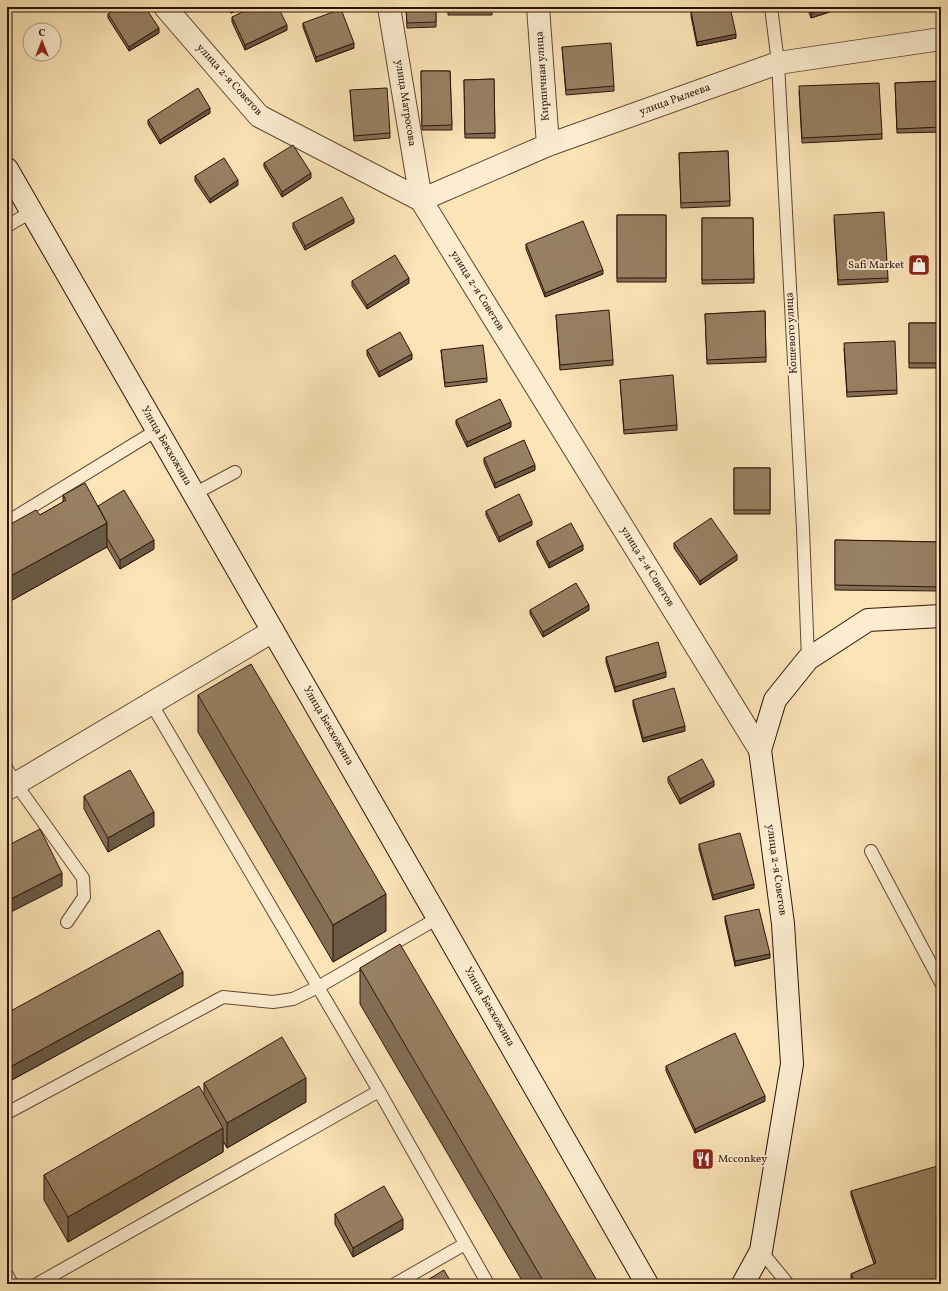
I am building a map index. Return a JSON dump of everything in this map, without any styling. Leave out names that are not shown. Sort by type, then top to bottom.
[{"type":"street","name":"улица 2-я Советов","points":[[165,7],[259,116],[421,200],[760,750],[784,924],[792,1064],[761,1251],[743,1284]]},
{"type":"street","name":"улица Матросова","points":[[389,7],[421,200]]},
{"type":"street","name":"Кирпичная улица","points":[[538,7],[548,145]]},
{"type":"street","name":"улица Рылеева","points":[[421,200],[548,145],[778,63],[941,39]]},
{"type":"street","name":"Улица Бекхожина","points":[[7,169],[647,1284]]},
{"type":"street","points":[[760,750],[775,700],[808,659],[868,620],[941,616]]},
{"type":"street","points":[[10,780],[151,703],[272,631]]},
{"type":"lane","name":"Кошевого улица","points":[[771,7],[778,63],[803,529],[808,659]]},
{"type":"lane","points":[[7,226],[32,212]]},
{"type":"lane","points":[[7,522],[157,430]]},
{"type":"lane","points":[[194,494],[234,472]]},
{"type":"lane","points":[[151,703],[380,1091],[488,1284]]},
{"type":"lane","points":[[10,780],[83,878],[84,897],[67,922]]},
{"type":"lane","points":[[871,851],[941,983]]},
{"type":"lane","points":[[7,1113],[223,998],[273,1002],[293,999],[318,988],[438,918]]},
{"type":"lane","points":[[37,1284],[380,1091]]},
{"type":"lane","points":[[395,1284],[465,1244]]},
{"type":"lane","points":[[761,1251],[788,1284]]},
{"type":"lane","points":[[7,1275],[12,1284]]},
{"type":"building","points":[[119,7],[145,7],[159,28],[129,47],[108,14]]},
{"type":"building","points":[[253,7],[278,7],[287,25],[245,45],[232,17]]},
{"type":"building","points":[[406,7],[436,7],[436,22],[407,23]]},
{"type":"building","points":[[448,7],[492,7],[492,11],[448,11]]},
{"type":"building","points":[[710,7],[730,7],[736,34],[697,42],[691,11]]},
{"type":"building","points":[[809,7],[831,7],[811,13]]},
{"type":"building","points":[[341,9],[354,43],[316,57],[303,23]]},
{"type":"building","points":[[611,43],[614,86],[566,90],[562,47]]},
{"type":"building","points":[[421,71],[450,71],[452,125],[422,126]]},
{"type":"building","points":[[494,79],[495,133],[465,134],[464,80]]},
{"type":"building","points":[[941,81],[941,127],[897,129],[895,83]]},
{"type":"building","points":[[879,83],[882,134],[802,138],[799,86]]},
{"type":"building","points":[[198,88],[210,108],[160,140],[148,120]]},
{"type":"building","points":[[387,88],[390,133],[354,136],[350,90]]},
{"type":"building","points":[[293,145],[311,173],[282,192],[264,163]]},
{"type":"building","points":[[728,151],[730,201],[681,203],[679,153]]},
{"type":"building","points":[[224,158],[238,180],[210,199],[195,176]]},
{"type":"building","points":[[342,197],[354,219],[305,246],[293,223]]},
{"type":"building","points":[[884,212],[888,278],[838,280],[834,215]]},
{"type":"building","points":[[617,215],[666,215],[666,278],[617,278]]},
{"type":"building","points":[[702,218],[753,218],[754,279],[702,280]]},
{"type":"building","points":[[583,221],[603,270],[545,293],[526,244]]},
{"type":"building","points":[[395,255],[409,278],[367,305],[352,281]]},
{"type":"building","points":[[609,310],[613,360],[560,365],[556,315]]},
{"type":"building","points":[[765,311],[766,357],[707,360],[705,314]]},
{"type":"building","points":[[909,323],[941,323],[941,363],[909,363]]},
{"type":"building","points":[[400,332],[412,354],[379,372],[367,350]]},
{"type":"building","points":[[895,341],[897,390],[847,392],[844,343]]},
{"type":"building","points":[[483,345],[487,378],[445,383],[441,350]]},
{"type":"building","points":[[673,375],[677,425],[624,430],[620,380]]},
{"type":"building","points":[[500,399],[511,422],[467,442],[456,420]]},
{"type":"building","points":[[524,440],[535,465],[495,483],[484,458]]},
{"type":"building","points":[[734,468],[770,468],[770,510],[734,510]]},
{"type":"building","points":[[85,483],[107,523],[7,578],[7,526],[36,510],[40,515],[66,500],[63,495]]},
{"type":"building","points":[[124,490],[154,540],[120,560],[107,538],[107,523],[98,506]]},
{"type":"building","points":[[519,494],[532,521],[499,537],[486,511]]},
{"type":"building","points":[[711,518],[737,555],[700,581],[674,543]]},
{"type":"building","points":[[571,523],[583,545],[549,563],[537,541]]},
{"type":"building","points":[[835,540],[941,542],[941,587],[835,585]]},
{"type":"building","points":[[576,583],[589,605],[543,632],[530,610]]},
{"type":"building","points":[[658,642],[666,672],[615,687],[606,657]]},
{"type":"building","points":[[251,664],[386,894],[333,925],[198,695]]},
{"type":"building","points":[[674,688],[685,726],[643,738],[633,700]]},
{"type":"building","points":[[702,759],[714,781],[680,799],[668,777]]},
{"type":"building","points":[[130,770],[154,812],[108,838],[84,796]]},
{"type":"building","points":[[40,829],[62,873],[7,901],[7,846]]},
{"type":"building","points":[[740,833],[754,884],[713,895],[699,844]]},
{"type":"building","points":[[759,909],[770,954],[735,961],[725,916]]},
{"type":"building","points":[[159,930],[183,972],[10,1067],[7,1063],[7,1013]]},
{"type":"building","points":[[400,944],[599,1284],[545,1284],[360,968]]},
{"type":"building","points":[[735,1033],[765,1096],[695,1129],[666,1066]]},
{"type":"building","points":[[282,1037],[306,1078],[227,1123],[204,1083]]},
{"type":"building","points":[[199,1086],[223,1128],[68,1217],[44,1175]]},
{"type":"building","points":[[941,1165],[941,1284],[856,1284],[851,1274],[876,1263],[851,1191]]},
{"type":"building","points":[[384,1186],[403,1219],[353,1248],[335,1214]]},
{"type":"building","points":[[444,1270],[452,1284],[421,1284]]},
{"type":"place","name":"Safi Market","points":[[919,265]]},
{"type":"place","name":"Mcconkey","points":[[703,1159]]}]
